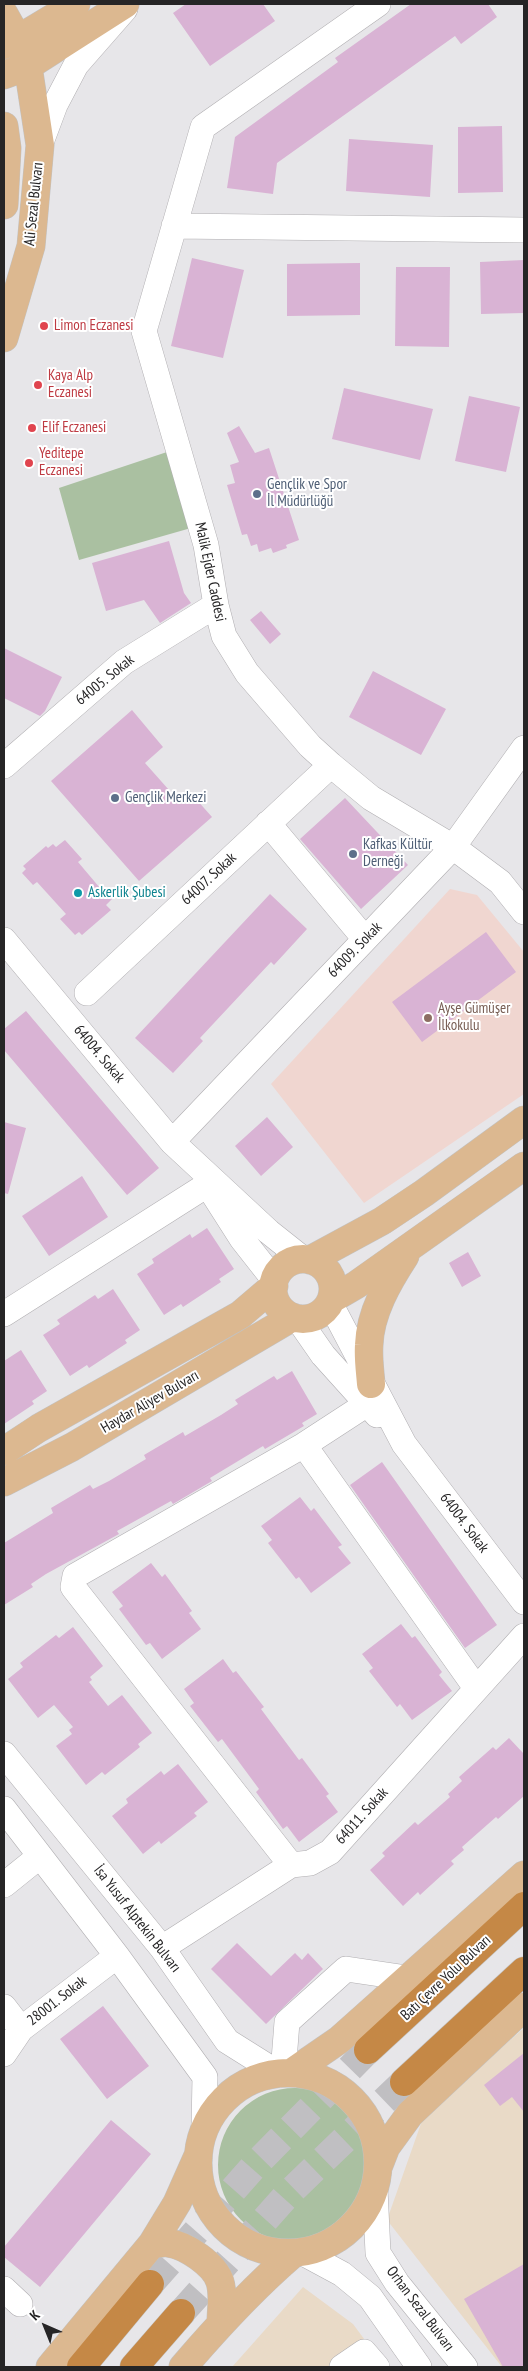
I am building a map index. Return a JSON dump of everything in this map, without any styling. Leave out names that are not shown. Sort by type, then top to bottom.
[{"type":"highway","name":"Batı Çevre Yolu Bulvarı","points":[[368,2050],[524,1906]]},
{"type":"highway","points":[[404,2082],[524,1971]]},
{"type":"highway","points":[[81,2367],[150,2284]]},
{"type":"highway","points":[[134,2367],[181,2313]]},
{"type":"main road","points":[[11,42],[76,4]]},
{"type":"main road","points":[[4,14],[16,71],[125,4]]},
{"type":"main road","name":"Ali Sezal Bulvarı","points":[[4,338],[31,246],[40,145],[16,71]]},
{"type":"main road","name":"Ali Sezal Bulvarı","points":[[4,126],[7,148],[4,205]]},
{"type":"main road","points":[[524,1120],[424,1193],[382,1221],[306,1260],[285,1266],[274,1284],[274,1294],[280,1308],[296,1318],[316,1316],[331,1301],[524,1166]]},
{"type":"main road","points":[[369,1394],[369,1344],[376,1314],[388,1281],[411,1246]]},
{"type":"main road","points":[[306,1260],[324,1268],[330,1275],[333,1290],[331,1301]]},
{"type":"main road","name":"Haydar Aliyev Bulvarı","points":[[4,1451],[39,1428],[240,1315],[274,1284]]},
{"type":"main road","name":"Haydar Aliyev Bulvarı","points":[[4,1482],[72,1447],[296,1318]]},
{"type":"main road","points":[[284,2073],[339,2040],[524,1875]]},
{"type":"main road","points":[[197,2158],[200,2185],[210,2210],[227,2231],[250,2246],[275,2253],[299,2253],[327,2245],[348,2231],[365,2212],[386,2147],[410,2114],[524,2007]]},
{"type":"main road","points":[[50,2367],[152,2244],[177,2203],[197,2158],[204,2128],[216,2107],[233,2091],[254,2079],[284,2073],[304,2073],[329,2082],[351,2097],[367,2118],[377,2142],[377,2177]]},
{"type":"main road","points":[[152,2244],[170,2243],[191,2252],[207,2263],[220,2281],[222,2298],[221,2322]]},
{"type":"main road","points":[[183,2367],[221,2322],[259,2284],[299,2253]]},
{"type":"street","points":[[40,145],[55,105],[76,65],[130,4]]},
{"type":"street","name":"Malik Ejder Caddesi","points":[[378,4],[203,127],[144,331],[206,546],[216,605],[224,636],[247,673],[310,746],[371,798],[453,847],[500,882],[524,912]]},
{"type":"street","points":[[174,226],[524,230]]},
{"type":"street","name":"64005. Sokak","points":[[5,754],[124,662],[216,605]]},
{"type":"street","name":"64009. Sokak","points":[[172,1142],[453,847],[524,748]]},
{"type":"street","name":"64007. Sokak","points":[[87,993],[331,764]]},
{"type":"street","points":[[268,823],[365,940]]},
{"type":"street","name":"64004. Sokak","points":[[4,942],[202,1176],[306,1260]]},
{"type":"street","points":[[4,1314],[202,1176]]},
{"type":"street","name":"64004. Sokak","points":[[202,1176],[242,1239],[274,1284]]},
{"type":"street","name":"64004. Sokak","points":[[331,1301],[369,1394],[404,1444],[524,1602]]},
{"type":"street","name":"64004. Sokak","points":[[296,1318],[323,1355],[369,1394]]},
{"type":"street","points":[[290,1865],[73,1587],[75,1576],[304,1444],[369,1394]]},
{"type":"street","points":[[304,1444],[476,1688]]},
{"type":"street","name":"64011. Sokak","points":[[162,1948],[290,1865],[310,1863],[330,1852],[524,1636]]},
{"type":"street","name":"İsa Yusuf Alptekin Bulvarı","points":[[4,1754],[162,1948],[227,2041],[284,2073]]},
{"type":"street","points":[[4,1809],[117,1956],[205,2077],[204,2128]]},
{"type":"street","points":[[4,1885],[40,1856]]},
{"type":"street","name":"28001. Sokak","points":[[4,2054],[21,2029],[117,1956]]},
{"type":"street","points":[[284,2073],[287,2022],[346,1969],[407,1978]]},
{"type":"street","points":[[4,2007],[21,2029]]},
{"type":"street","name":"Orhan Sezal Bulvarı","points":[[377,2177],[378,2253],[397,2283],[465,2367]]},
{"type":"street","points":[[299,2253],[342,2274],[370,2296],[419,2367]]},
{"type":"street","points":[[342,2367],[364,2352],[377,2367]]},
{"type":"shaded area","name":"Ayşe Gümüşer İlkokulu","points":[[450,889],[477,895],[524,952],[524,1094],[364,1203],[271,1084]]},
{"type":"shaded area","points":[[524,2028],[524,2367],[502,2367],[387,2220],[424,2115]]},
{"type":"shaded area","points":[[303,2287],[353,2324],[385,2367],[232,2367]]},
{"type":"green space","points":[[167,452],[191,528],[79,560],[59,488]]},
{"type":"green space","points":[[295,2088],[324,2094],[338,2101],[349,2111],[359,2122],[366,2136],[372,2165],[366,2194],[359,2208],[349,2219],[338,2229],[324,2236],[295,2242],[266,2236],[252,2229],[241,2219],[231,2208],[224,2194],[218,2165],[224,2136],[231,2122],[241,2111],[252,2101],[266,2094]]},
{"type":"building","points":[[186,4],[263,4],[275,21],[210,66],[173,13]]},
{"type":"building","points":[[411,4],[488,4],[497,17],[461,44],[455,36],[277,163],[273,194],[227,188],[235,137],[338,62],[335,58]]},
{"type":"building","points":[[502,126],[503,192],[458,193],[458,127]]},
{"type":"building","points":[[349,139],[433,145],[430,197],[346,191]]},
{"type":"building","points":[[192,258],[244,270],[223,358],[171,346]]},
{"type":"building","points":[[524,260],[524,313],[481,314],[480,262]]},
{"type":"building","points":[[360,263],[360,315],[287,316],[287,264]]},
{"type":"building","points":[[396,267],[450,267],[449,347],[395,346]]},
{"type":"building","points":[[344,388],[433,409],[420,460],[332,439]]},
{"type":"building","points":[[469,396],[520,407],[506,472],[455,461]]},
{"type":"building","name":"Gençlik ve Spor İl Müdürlüğü","points":[[239,426],[255,453],[269,448],[299,540],[286,545],[287,548],[273,553],[271,548],[259,552],[257,544],[251,546],[247,534],[242,535],[227,485],[235,483],[230,465],[239,462],[227,433]]},
{"type":"building","points":[[169,541],[184,593],[191,603],[160,623],[144,600],[106,611],[92,563]]},
{"type":"building","points":[[261,611],[281,634],[270,644],[250,620]]},
{"type":"building","points":[[4,648],[62,677],[45,711],[40,716],[4,698]]},
{"type":"building","points":[[373,671],[446,709],[421,755],[349,717]]},
{"type":"building","name":"Gençlik Merkezi","points":[[132,710],[163,747],[145,763],[177,799],[188,790],[212,817],[139,881],[51,781]]},
{"type":"building","name":"Kafkas Kültür Derneği","points":[[345,798],[408,865],[361,909],[300,839]]},
{"type":"building","name":"Askerlik Şubesi","points":[[65,840],[82,859],[78,862],[100,888],[102,885],[113,898],[106,905],[111,910],[82,935],[79,932],[75,935],[60,919],[66,914],[37,882],[33,885],[22,873],[26,869],[23,866],[46,846],[48,848],[53,844],[56,847]]},
{"type":"building","points":[[270,894],[307,929],[274,965],[271,962],[200,1038],[203,1041],[173,1073],[135,1038]]},
{"type":"building","points":[[486,932],[516,972],[422,1042],[392,1002]]},
{"type":"building","points":[[26,1011],[159,1168],[127,1195],[4,1050],[4,1029]]},
{"type":"building","points":[[267,1117],[293,1147],[261,1176],[235,1146]]},
{"type":"building","points":[[4,1122],[26,1128],[8,1194],[4,1193]]},
{"type":"building","points":[[82,1176],[108,1217],[49,1256],[22,1216]]},
{"type":"building","points":[[207,1228],[234,1269],[219,1279],[221,1282],[183,1307],[181,1304],[164,1315],[137,1274],[154,1263],[152,1259],[190,1234],[192,1238]]},
{"type":"building","points":[[468,1252],[481,1276],[462,1287],[449,1263]]},
{"type":"building","points":[[113,1289],[140,1330],[125,1340],[127,1343],[89,1368],[87,1365],[70,1376],[43,1335],[60,1324],[57,1320],[95,1295],[98,1299]]},
{"type":"building","points":[[21,1350],[47,1391],[32,1401],[34,1404],[4,1424],[4,1361]]},
{"type":"building","points":[[292,1371],[317,1414],[302,1423],[304,1426],[265,1449],[263,1446],[210,1478],[212,1481],[173,1504],[171,1501],[117,1531],[119,1534],[46,1574],[31,1584],[33,1587],[4,1605],[4,1543],[53,1513],[51,1508],[90,1485],[93,1489],[109,1481],[146,1459],[144,1455],[183,1432],[185,1436],[221,1415],[238,1404],[235,1400],[274,1376],[277,1380]]},
{"type":"building","points":[[382,1462],[497,1625],[465,1648],[350,1485]]},
{"type":"building","points":[[300,1497],[311,1511],[314,1508],[342,1545],[338,1547],[351,1563],[311,1593],[299,1577],[296,1579],[268,1543],[272,1540],[261,1526]]},
{"type":"building","points":[[151,1563],[162,1577],[165,1574],[192,1611],[189,1613],[201,1629],[162,1659],[150,1643],[146,1645],[119,1609],[123,1606],[112,1592]]},
{"type":"building","points":[[401,1624],[412,1638],[415,1636],[442,1672],[439,1675],[452,1691],[412,1720],[400,1704],[397,1707],[369,1671],[373,1668],[362,1654]]},
{"type":"building","points":[[73,1627],[103,1666],[90,1677],[92,1680],[89,1682],[108,1706],[122,1695],[152,1733],[138,1744],[140,1747],[105,1775],[102,1772],[86,1785],[56,1746],[72,1734],[69,1730],[73,1727],[54,1705],[38,1718],[8,1679],[23,1667],[20,1663],[56,1635],[59,1638]]},
{"type":"building","points":[[223,1659],[233,1673],[236,1671],[264,1707],[261,1709],[299,1760],[302,1758],[329,1794],[326,1796],[338,1812],[299,1842],[287,1826],[283,1829],[256,1792],[259,1789],[222,1739],[218,1742],[190,1706],[194,1703],[184,1689]]},
{"type":"building","points":[[509,1738],[524,1754],[524,1796],[498,1819],[496,1817],[462,1847],[464,1850],[451,1861],[454,1864],[420,1895],[418,1892],[403,1906],[370,1870],[385,1856],[382,1853],[415,1822],[418,1825],[450,1797],[448,1794],[462,1781],[459,1777],[493,1747],[496,1750]]},
{"type":"building","points":[[178,1764],[208,1802],[194,1813],[197,1816],[161,1844],[159,1841],[143,1854],[112,1816],[128,1803],[126,1799],[161,1771],[164,1775]]},
{"type":"building","points":[[237,1943],[271,1976],[295,1953],[302,1960],[308,1953],[323,1969],[266,2024],[211,1969]]},
{"type":"building","points":[[103,2006],[149,2066],[107,2099],[60,2039]]},
{"type":"building","points":[[524,2053],[524,2112],[512,2097],[500,2106],[484,2085]]},
{"type":"building","points":[[111,2120],[151,2154],[40,2287],[4,2257],[4,2247]]},
{"type":"building","points":[[524,2264],[524,2367],[503,2367],[464,2299]]},
{"type":"tunnel","points":[[150,2284],[256,2164],[368,2050]]},
{"type":"tunnel","points":[[181,2313],[288,2194],[404,2082]]},
{"type":"place","name":"Limon Eczanesi","points":[[44,326]]},
{"type":"place","name":"Kaya Alp Eczanesi","points":[[38,385]]},
{"type":"place","name":"Elif Eczanesi","points":[[32,428]]},
{"type":"place","name":"Yeditepe Eczanesi","points":[[29,463]]},
{"type":"place","name":"Gençlik ve Spor İl Müdürlüğü","points":[[257,494]]},
{"type":"place","name":"Gençlik Merkezi","points":[[115,798]]},
{"type":"place","name":"Kafkas Kültür Derneği","points":[[353,854]]},
{"type":"place","name":"Askerlik Şubesi","points":[[78,893]]},
{"type":"place","name":"Ayşe Gümüşer İlkokulu","points":[[428,1018]]}]
